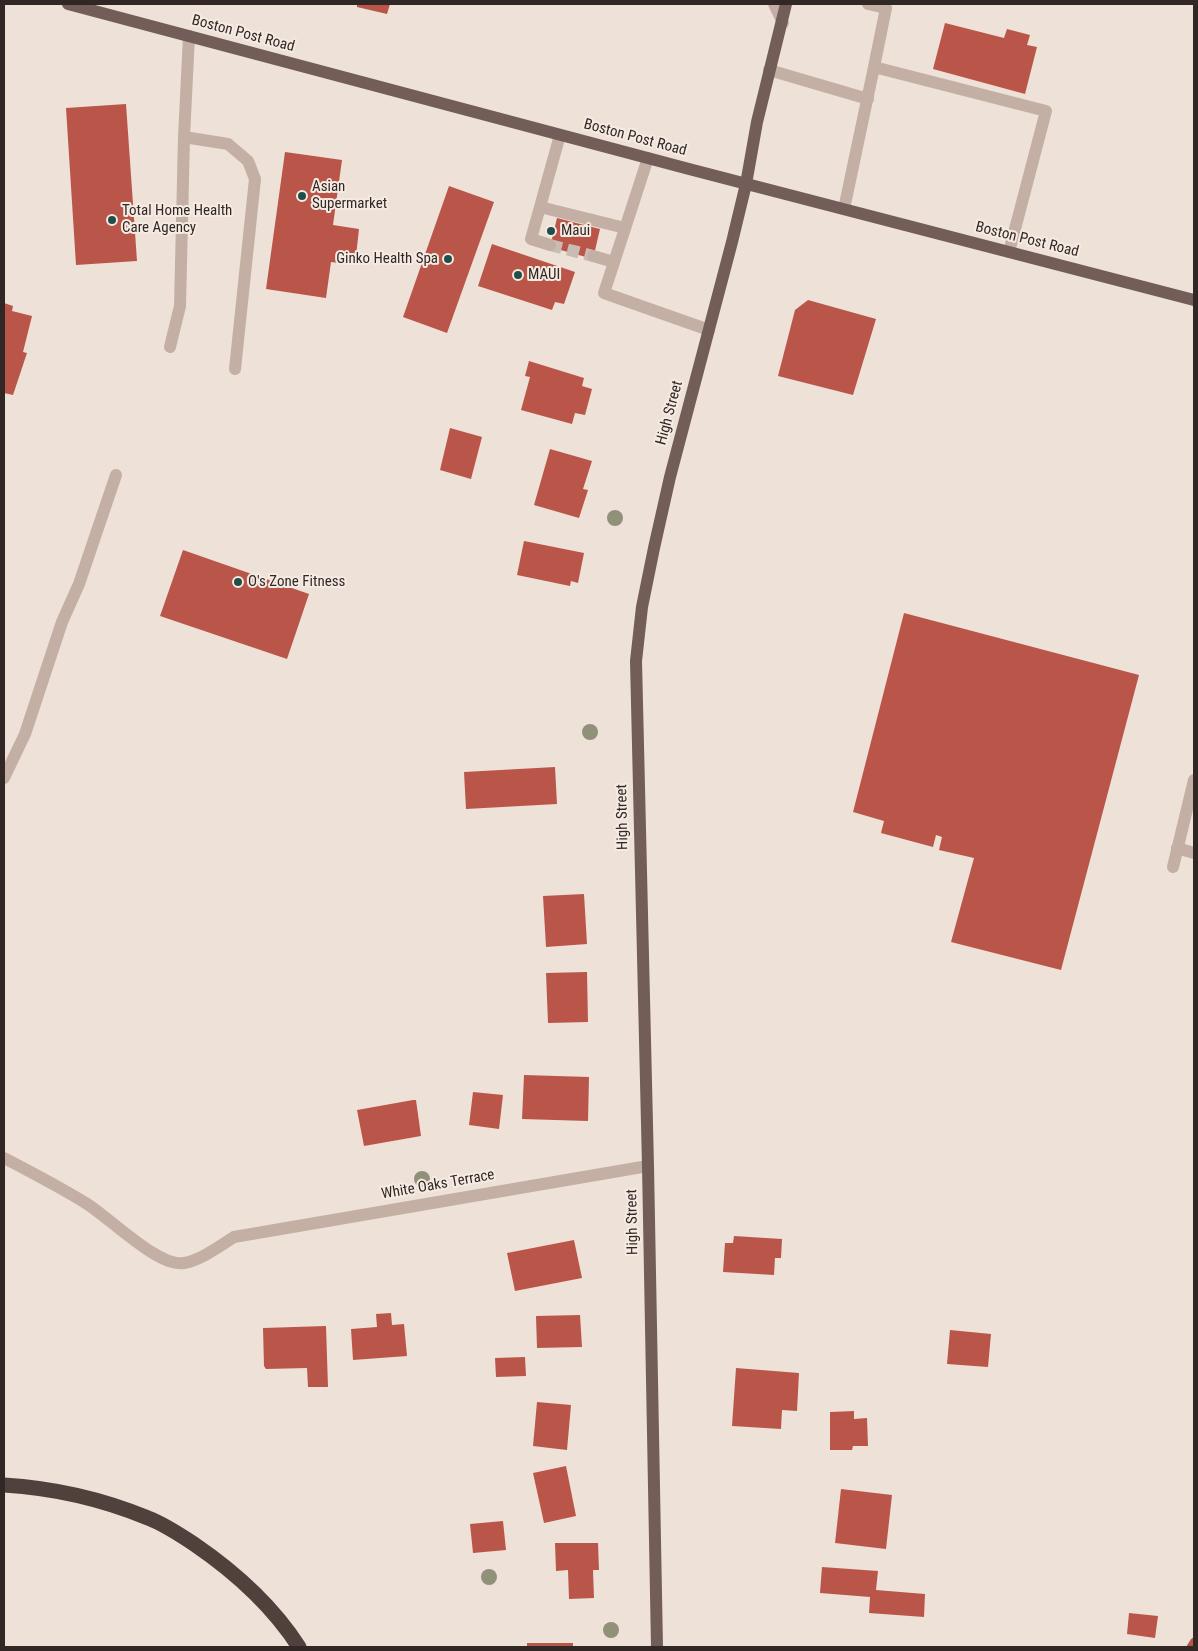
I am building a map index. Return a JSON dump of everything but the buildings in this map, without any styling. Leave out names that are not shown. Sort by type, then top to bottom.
[{"type":"highway","points":[[4,1485],[40,1488],[76,1495],[117,1506],[150,1518],[211,1556],[241,1579],[268,1607],[299,1647]]},
{"type":"main road","name":"Boston Post Road","points":[[68,4],[844,210],[1194,300]]},
{"type":"main road","name":"High Street","points":[[657,1647],[636,661],[642,607],[670,477],[746,184],[757,122],[783,23],[786,4]]},
{"type":"street","points":[[774,4],[783,23]]},
{"type":"street","points":[[844,210],[886,8],[868,4]]},
{"type":"street","points":[[170,347],[180,306],[184,138],[189,36]]},
{"type":"street","points":[[874,66],[1046,111],[1009,252]]},
{"type":"street","points":[[770,70],[868,99]]},
{"type":"street","points":[[550,245],[532,239],[560,134]]},
{"type":"street","points":[[184,138],[228,144],[248,160],[255,179],[235,369]]},
{"type":"street","points":[[648,158],[604,293],[709,330]]},
{"type":"street","points":[[540,207],[625,228]]},
{"type":"street","points":[[593,256],[614,262]]},
{"type":"street","points":[[4,778],[25,734],[62,622],[80,584],[116,475]]},
{"type":"street","points":[[1172,867],[1194,780]]},
{"type":"street","points":[[1177,848],[1194,853]]},
{"type":"street","name":"White Oaks Terrace","points":[[4,1158],[86,1203],[138,1244],[169,1262],[183,1264],[206,1254],[234,1236],[648,1166]]},
{"type":"tunnel","points":[[550,245],[593,256]]},
{"type":"place","name":"Asian Supermarket","points":[[302,196]]},
{"type":"place","name":"Total Home Health Care Agency","points":[[112,220]]},
{"type":"place","name":"Maui","points":[[551,231]]},
{"type":"place","name":"Ginko Health Spa","points":[[448,259]]},
{"type":"place","name":"MAUI","points":[[518,275]]},
{"type":"place","name":"O's Zone Fitness","points":[[238,582]]}]
